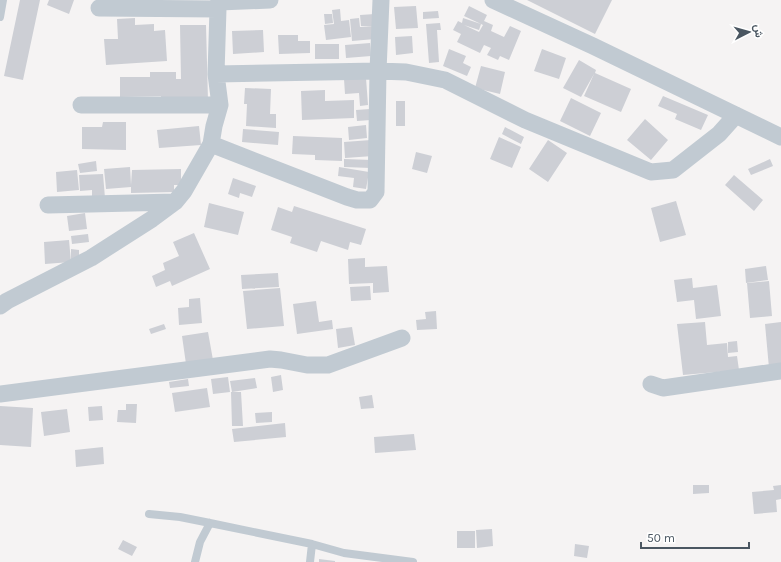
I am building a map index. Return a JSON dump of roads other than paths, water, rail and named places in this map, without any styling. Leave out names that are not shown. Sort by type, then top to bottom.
[{"type":"street","points":[[99,8],[219,4],[270,0]]},
{"type":"street","points":[[211,144],[347,197],[357,200],[370,200],[376,192],[381,0]]},
{"type":"street","points":[[494,0],[594,46],[781,137]]},
{"type":"street","points":[[0,306],[91,258],[152,219],[175,202],[188,185],[211,144],[220,105],[216,74],[219,4]]},
{"type":"street","points":[[216,74],[378,71],[406,72],[445,80],[525,120],[651,172],[674,170],[719,134],[736,115]]},
{"type":"street","points":[[81,105],[220,105]]},
{"type":"street","points":[[48,204],[175,202]]},
{"type":"street","points":[[0,394],[270,359],[282,360],[307,366],[328,365],[402,338]]},
{"type":"street","points":[[651,384],[663,388],[781,371]]},
{"type":"lane","points":[[0,17],[3,0]]},
{"type":"lane","points":[[149,514],[180,517],[312,544],[344,553],[413,562]]},
{"type":"lane","points":[[195,562],[200,542],[210,523]]},
{"type":"lane","points":[[310,562],[312,544]]}]
